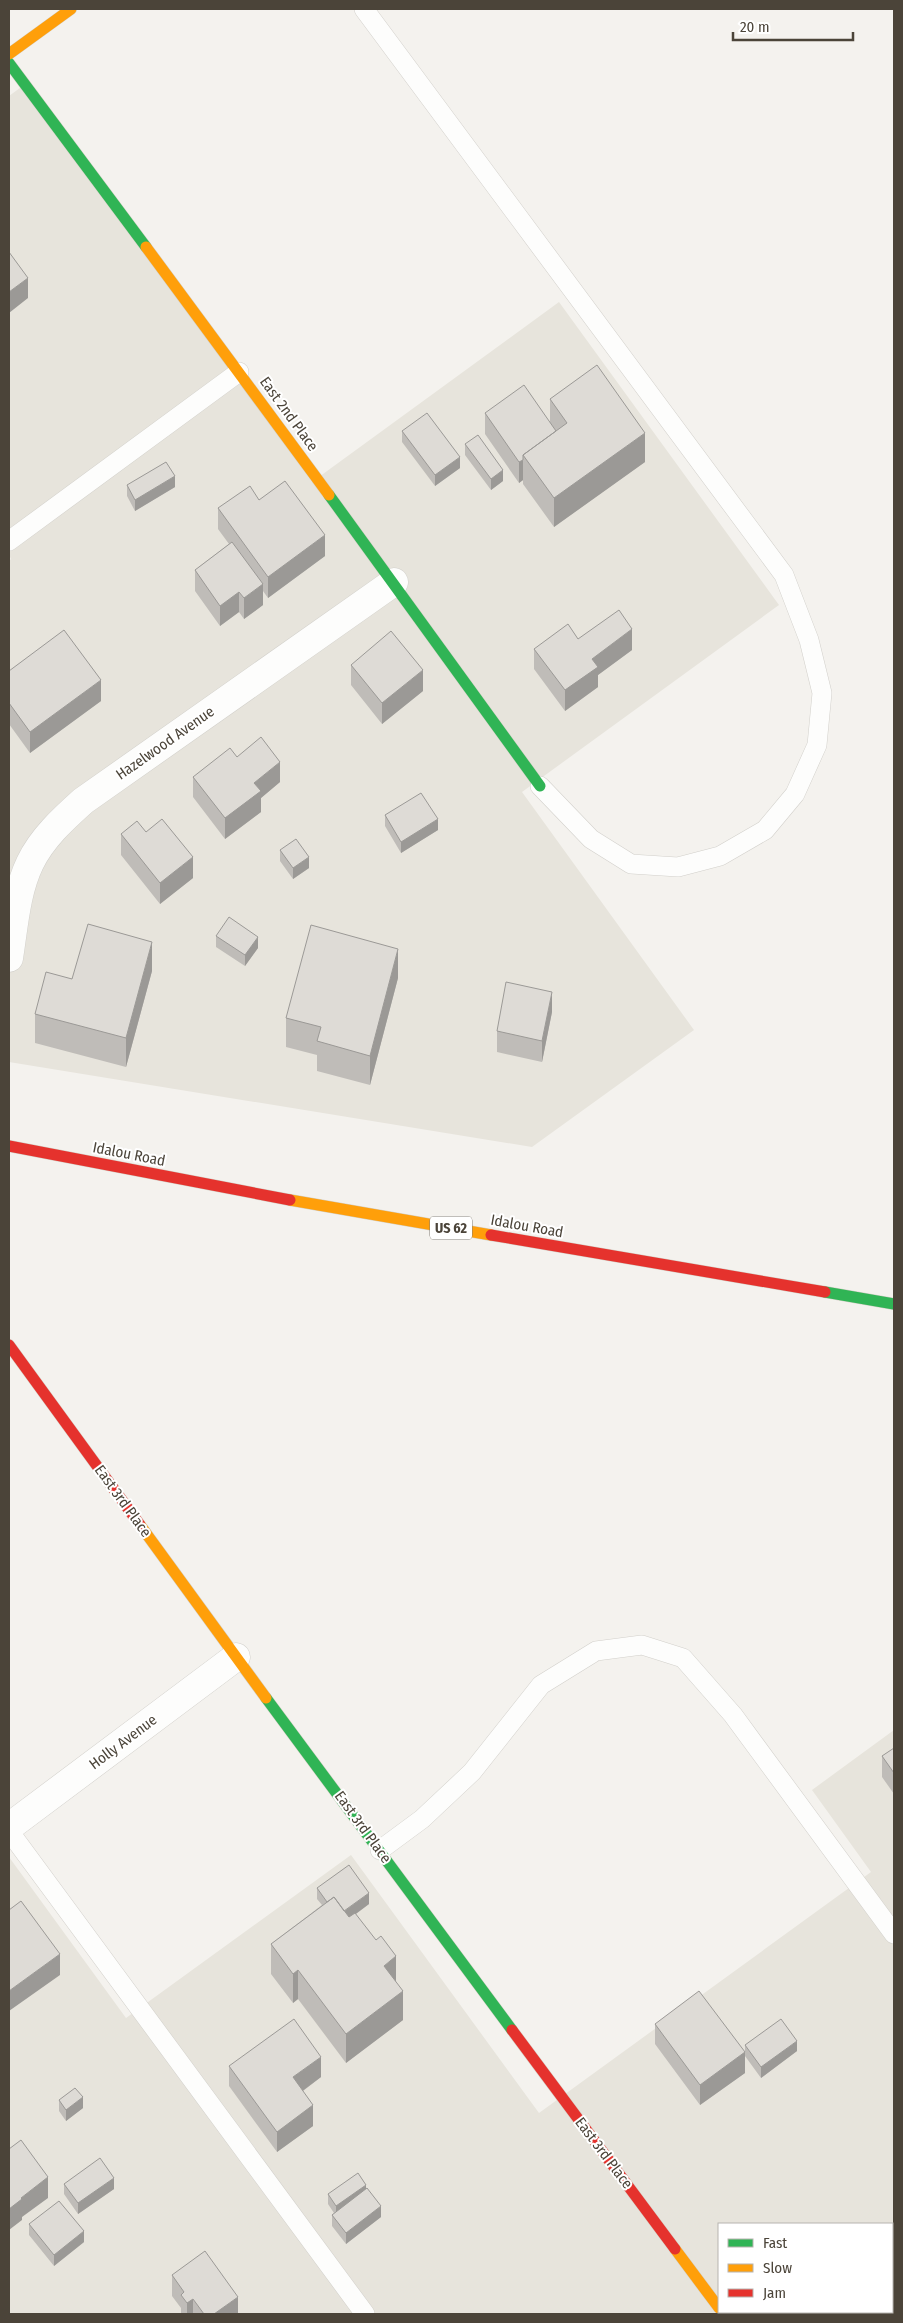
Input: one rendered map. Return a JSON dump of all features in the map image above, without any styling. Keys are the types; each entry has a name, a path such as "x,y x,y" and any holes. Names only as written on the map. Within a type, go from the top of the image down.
{"street":[{"path":"9,54 71,9"},
{"name":"East 2nd Place","path":"9,63 394,582 540,786"},
{"name":"Hazelwood Avenue","path":"9,958 15,890 48,835 83,800 394,582"},
{"name":"Idalou Road","path":"9,1146 271,1196 894,1304"},
{"name":"East 3rd Place","path":"9,1345 236,1657 718,2307"},
{"name":"Holly Avenue","path":"9,1829 236,1657"}],"lane":[{"path":"364,9 784,576 809,640 822,693 817,745 795,794 765,830 720,856 678,868 631,864 591,839 540,786"},
{"path":"9,541 239,372"},
{"path":"380,1850 422,1819 472,1772 541,1685 596,1650 642,1645 683,1658 733,1715 894,1934"},
{"path":"9,1829 365,2314"}],"shaded area":[{"path":"24,85 312,482 559,302 779,605 522,792 694,1030 532,1147 9,1062 9,561 11,559 9,555 9,96"},
{"path":"894,1730 894,2314 9,2314 9,1857 126,2018 351,1855 539,2113 871,1872 812,1790"}],"building":[{"path":"9,252 28,278 9,292"},
{"path":"597,365 645,433 554,498 523,455 567,423 550,399"},
{"path":"524,385 556,431 523,455 523,460 519,462 485,413"},
{"path":"427,413 460,457 435,475 402,431"},
{"path":"478,435 503,470 491,479 465,444"},
{"path":"166,462 175,476 135,500 127,485"},
{"path":"285,481 325,535 268,577 218,508 250,486 259,500"},
{"path":"232,542 263,584 244,598 239,592 220,606 195,570"},
{"path":"619,610 632,629 592,659 598,667 565,690 534,649 568,624 578,639"},
{"path":"64,630 101,680 30,732 9,703 9,671"},
{"path":"391,631 423,670 382,703 351,665"},
{"path":"261,737 280,762 254,783 261,791 225,818 193,777 230,748 237,757"},
{"path":"421,793 438,819 401,842 385,815"},
{"path":"162,819 193,857 160,883 121,834 137,821 146,832"},
{"path":"296,839 309,857 293,868 280,850"},
{"path":"229,917 258,937 245,955 216,936"},
{"path":"88,924 152,942 126,1038 35,1014 46,972 72,979"},
{"path":"311,925 398,949 370,1056 317,1041 321,1027 286,1018"},
{"path":"506,982 552,992 542,1041 497,1031"},
{"path":"894,1748 894,1773 882,1756"},
{"path":"349,1865 369,1893 344,1911 334,1897 327,1902 317,1888"},
{"path":"334,1897 349,1917 355,1913 376,1940 381,1936 396,1956 384,1966 403,1991 346,2034 298,1970 293,1974 271,1944"},
{"path":"21,1901 60,1954 9,1991 9,1910"},
{"path":"699,1991 745,2052 700,2085 655,2024"},
{"path":"294,2019 321,2057 293,2077 313,2105 277,2132 229,2066"},
{"path":"781,2019 797,2041 761,2067 745,2045"},
{"path":"75,2088 83,2097 66,2110 59,2100"},
{"path":"21,2140 48,2177 9,2209 9,2149"},
{"path":"100,2158 114,2178 78,2203 64,2184"},
{"path":"358,2173 366,2185 336,2206 328,2194"},
{"path":"367,2188 381,2206 346,2233 332,2215"},
{"path":"59,2201 84,2231 54,2255 29,2224"},
{"path":"894,2238 894,2305 893,2304"},
{"path":"205,2251 238,2297 214,2314 204,2314 193,2299 187,2303 181,2295 184,2292 172,2275"}],"traffic: fast":[{"path":"9,63 146,247"},
{"path":"329,495 540,786"},
{"path":"825,1292 894,1304"},
{"path":"266,1698 512,2030"}],"traffic: slow":[{"path":"9,54 71,9"},
{"path":"146,247 329,495"},
{"path":"290,1200 491,1235"},
{"path":"140,1525 266,1698"},
{"path":"675,2249 718,2307"}],"traffic: jam":[{"path":"9,1146 290,1200"},
{"path":"491,1235 825,1292"},
{"path":"9,1345 140,1525"},
{"path":"512,2030 675,2249"}]}
